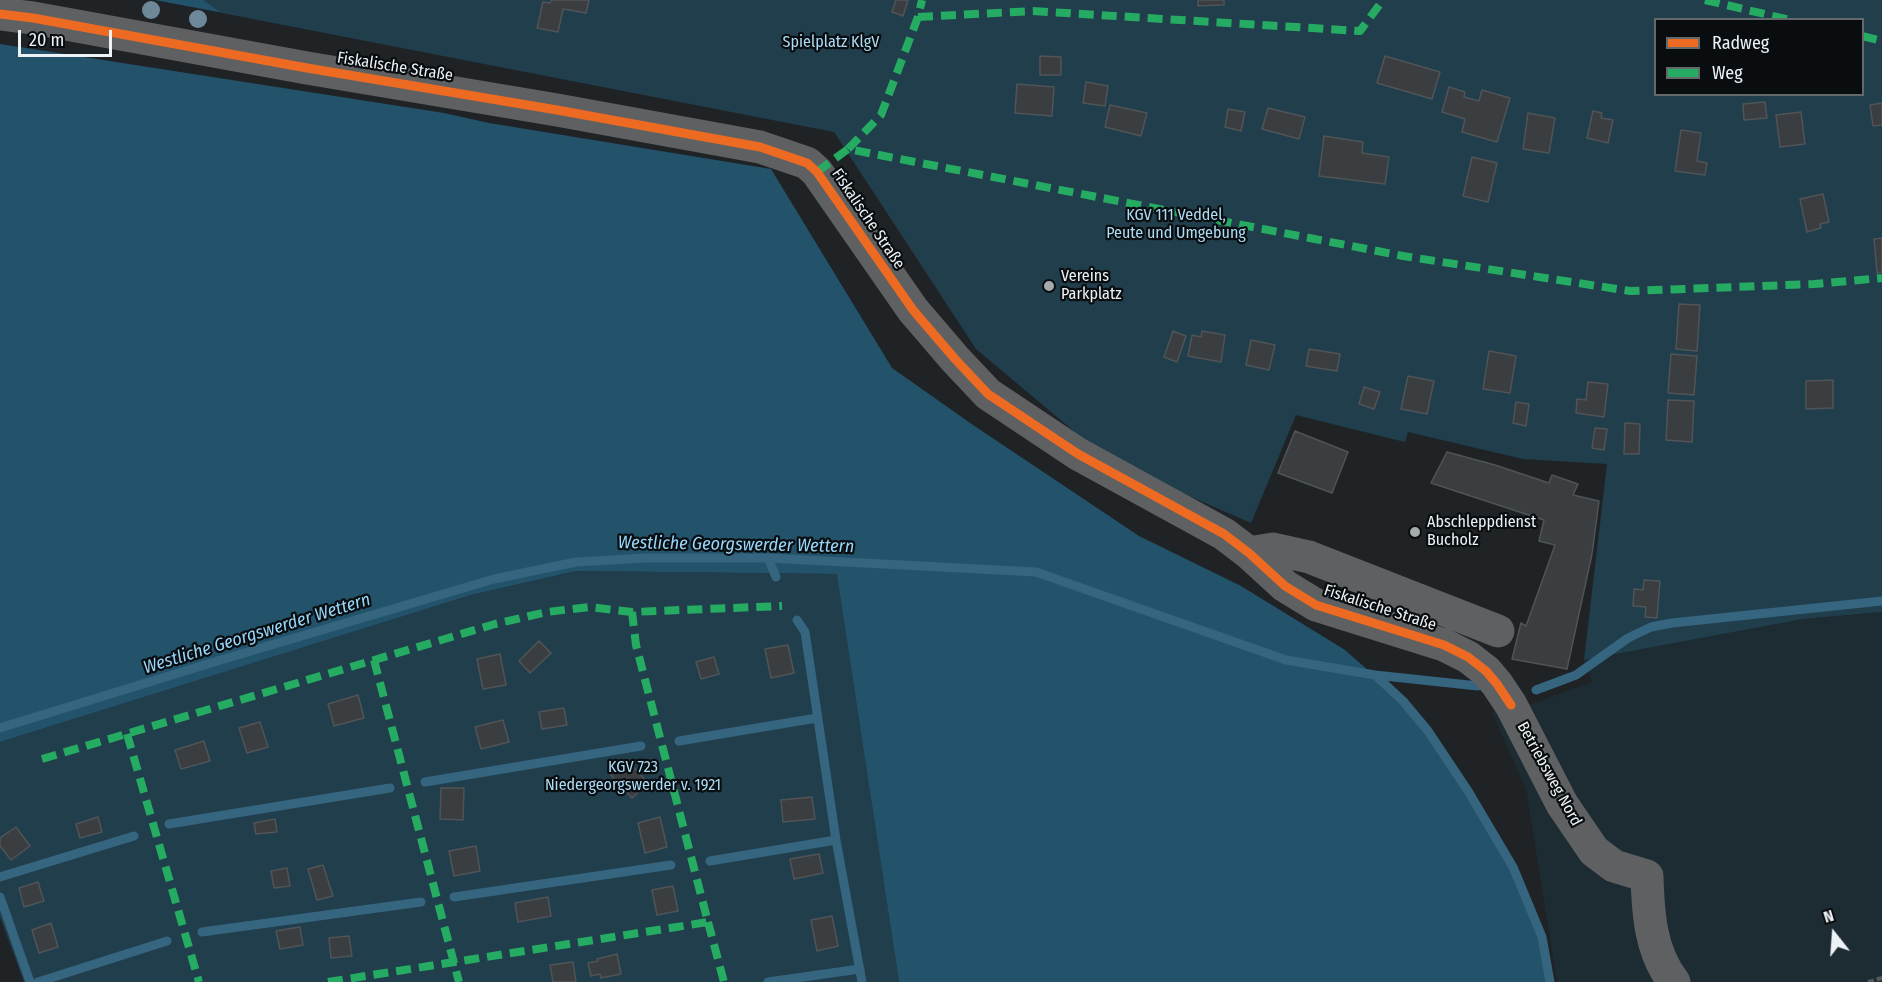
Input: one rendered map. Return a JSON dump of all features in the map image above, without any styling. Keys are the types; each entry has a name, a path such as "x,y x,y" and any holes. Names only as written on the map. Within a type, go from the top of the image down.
{"street":[{"name":"Fiskalische Straße","path":"0,14 760,147 807,163 818,172 912,310 988,394 1078,454 1224,534 1285,586 1316,605 1444,645 1468,657 1486,671 1511,705"},
{"path":"1249,553 1273,549 1309,557 1498,631"},
{"name":"Betriebsweg Nord","path":"1511,705 1562,804 1594,851 1614,866 1647,876 1648,912 1654,942 1659,958 1674,982"}],"path":[{"path":"1868,982 1882,978"}],"shaded area":[{"path":"155,0 203,0 220,12"},
{"path":"0,44 444,113 489,123 771,169 892,368 1139,536 1241,586 1345,650 1403,701 1428,731 1468,791 1513,867 1542,937 1550,982 899,982 837,574 577,571 471,595 0,742"},
{"path":"1882,612 1882,982 1557,982 1526,789 1492,712 1526,706 1592,682 1584,660 1803,619"}],"green space":[{"name":"KGV 111 Veddel, Peute und Umgebung","path":"155,0 1882,0 1882,612 1803,619 1584,660 1607,464 1523,459 1408,432 1405,442 1296,415 1251,523 1168,487 1094,448 976,349 834,132"},
{"name":"KGV 723 Niedergeorgswerder v. 1921","path":"578,571 838,574 899,982 24,982 0,917 0,742 471,595"}],"building":[{"path":"551,0 589,0 586,13 563,9 558,32 537,28 543,2 550,3"},
{"path":"896,0 908,0 903,16 892,12"},
{"path":"1198,0 1224,0 1224,5 1198,6"},
{"path":"1040,56 1061,57 1061,75 1040,75"},
{"path":"1385,56 1440,72 1432,99 1377,83"},
{"path":"1086,82 1108,86 1105,106 1083,103"},
{"path":"1017,84 1054,87 1052,116 1015,113"},
{"path":"1449,87 1465,92 1464,97 1479,101 1482,90 1510,98 1497,142 1462,132 1465,119 1442,112"},
{"path":"1765,102 1767,118 1744,120 1743,104"},
{"path":"1882,103 1882,125 1873,126 1870,105"},
{"path":"1110,105 1147,113 1141,136 1105,127"},
{"path":"1268,108 1305,117 1299,139 1262,129"},
{"path":"1228,109 1245,112 1241,131 1225,127"},
{"path":"1593,111 1602,113 1601,118 1613,120 1608,143 1587,138"},
{"path":"1801,112 1805,144 1780,147 1776,115"},
{"path":"1528,113 1555,118 1549,153 1523,149"},
{"path":"1681,130 1701,133 1697,161 1707,163 1705,175 1675,171"},
{"path":"1324,136 1363,142 1362,153 1389,157 1385,184 1319,176"},
{"path":"1472,157 1497,163 1488,202 1463,196"},
{"path":"1823,194 1829,222 1820,224 1821,228 1807,232 1800,199"},
{"path":"1882,238 1882,272 1877,273 1874,239"},
{"path":"1679,304 1700,305 1697,351 1676,349"},
{"path":"1173,331 1186,336 1177,362 1164,357"},
{"path":"1202,331 1225,335 1221,362 1188,356 1192,335 1201,337"},
{"path":"1251,340 1275,345 1269,370 1246,365"},
{"path":"1309,349 1340,354 1337,371 1306,366"},
{"path":"1489,351 1516,356 1510,393 1483,389"},
{"path":"1671,354 1697,356 1694,395 1668,393"},
{"path":"1408,376 1434,381 1427,414 1401,409"},
{"path":"1833,380 1833,408 1806,409 1806,381"},
{"path":"1588,382 1608,384 1604,417 1576,413 1577,399 1586,400"},
{"path":"1364,387 1380,392 1374,409 1359,404"},
{"path":"1668,400 1694,401 1692,442 1666,440"},
{"path":"1516,402 1529,404 1526,426 1513,423"},
{"path":"1625,423 1640,424 1639,454 1624,454"},
{"path":"1595,428 1607,429 1604,450 1592,448"},
{"path":"1295,431 1348,452 1332,493 1278,473"},
{"path":"1447,452 1549,483 1552,475 1578,484 1573,495 1599,501 1592,554 1567,669 1512,659 1521,623 1526,626 1555,545 1539,541 1544,520 1431,483"},
{"path":"1644,580 1660,581 1657,618 1645,617 1646,607 1633,606 1634,589 1643,590"},
{"path":"539,641 551,653 530,673 519,661"},
{"path":"788,645 794,673 771,678 765,649"},
{"path":"500,654 506,685 483,689 477,659"},
{"path":"714,657 719,674 701,679 696,662"},
{"path":"358,695 364,718 334,726 328,704"},
{"path":"564,708 567,725 542,729 539,712"},
{"path":"503,720 509,742 481,749 475,727"},
{"path":"260,722 268,747 247,753 239,728"},
{"path":"204,741 210,761 181,769 175,750"},
{"path":"626,759 648,783 632,798 610,774"},
{"path":"441,788 464,788 463,820 440,819"},
{"path":"812,797 815,819 783,822 781,800"},
{"path":"98,817 102,832 80,838 76,824"},
{"path":"660,817 667,847 645,853 638,823"},
{"path":"275,819 277,832 256,834 254,823"},
{"path":"16,827 30,846 11,860 0,846 0,838"},
{"path":"476,846 480,871 454,876 449,851"},
{"path":"819,854 823,873 794,879 790,859"},
{"path":"323,865 333,896 317,900 308,869"},
{"path":"287,868 290,886 274,888 271,871"},
{"path":"38,882 44,901 24,907 19,888"},
{"path":"673,886 678,911 657,915 652,890"},
{"path":"548,897 551,916 518,922 515,903"},
{"path":"832,916 838,946 817,951 811,920"},
{"path":"51,923 58,947 39,953 32,930"},
{"path":"300,927 303,945 280,949 276,931"},
{"path":"349,936 352,956 331,958 329,938"},
{"path":"617,954 621,974 601,978 600,974 591,976 588,963"},
{"path":"573,962 576,982 553,982 550,965"}],"waterway":[{"name":"Westliche Georgswerder Wettern","path":"0,728 494,579 576,562 646,558 768,558 1036,572 1286,660 1375,675 1478,686"},
{"path":"768,558 776,577"},
{"name":"Westliche Georgswerder Wettern","path":"1536,690 1576,675 1628,638 1651,627 1882,601"},
{"path":"797,620 805,632 836,840 862,982"},
{"path":"1375,675 1403,701 1428,731 1468,791 1513,867 1542,937 1550,982"},
{"path":"679,741 817,718"},
{"path":"425,782 641,746"},
{"path":"169,824 390,788"},
{"path":"0,877 134,836"},
{"path":"710,861 836,840"},
{"path":"454,897 671,865"},
{"path":"0,897 30,982"},
{"path":"202,932 421,902"},
{"path":"38,982 167,941"},
{"path":"768,982 860,969"}],"marked path":[{"path":"848,149 881,115 918,17 922,0"},
{"path":"918,17 1033,11 1360,31 1383,0"},
{"path":"1705,0 1782,18"},
{"path":"1864,36 1882,41"},
{"path":"817,172 848,149 1403,256 1630,291 1814,284 1882,278"},
{"path":"42,759 495,624 547,612 589,607 632,612 782,606"},
{"path":"328,982 708,922 636,645 632,612"},
{"path":"374,660 459,982"},
{"path":"127,734 199,982"},
{"path":"708,922 724,982"}],"cycle path":[{"path":"0,14 760,147 807,163 817,172 913,310 988,394 1078,454 1224,534 1285,586 1316,605 1444,645 1468,657 1486,671 1511,705"}],"place":[{"name":"Vereins Parkplatz","path":"1049,286"},
{"name":"Abschleppdienst Bucholz","path":"1415,532"}],"park label":[{"name":"Spielplatz KlgV","path":"831,43"}]}
